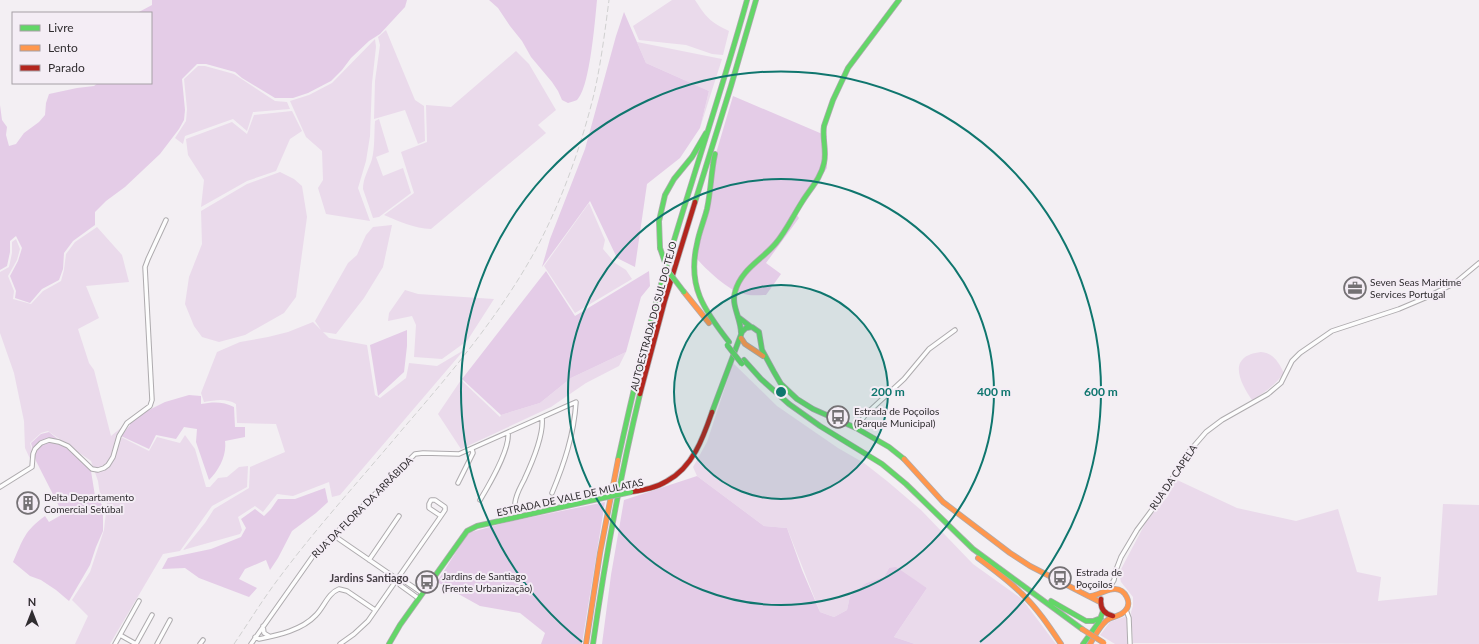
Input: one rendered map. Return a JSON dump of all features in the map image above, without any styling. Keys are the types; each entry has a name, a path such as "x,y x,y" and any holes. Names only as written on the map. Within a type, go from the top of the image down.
{"main road":[{"name":"AUTOESTRADA DO SUL DO TEJO","path":"586,644 604,528 634,391 666,269 734,50 747,0"},
{"name":"AUTOESTRADA DO SUL DO TEJO","path":"593,644 612,526 630,440 653,345 687,226 739,63 756,0"},
{"path":"770,365 761,354 743,344 741,337 741,326 736,314 733,300 736,290 744,273 775,244 823,167 825,155 823,138 825,126 844,74 899,0"},
{"path":"728,343 705,310 696,289 693,270 695,253 709,199 713,159 739,63"},
{"path":"713,119 690,160 673,181 663,200 658,224 660,248 668,271 768,391 811,425 866,458 895,479 959,542 1002,574 1105,644"},
{"path":"736,314 746,324 759,332 762,350 770,365 781,384 797,399 813,409 856,428 898,454 943,502 1010,553 1030,566 1100,602"},
{"path":"741,337 744,330 752,327"},
{"name":"ESTRADA DE VALE DE MULATAS","path":"390,644 400,625 420,596 463,534 470,528 654,488 680,472 690,460 702,439 724,377 741,337"},
{"path":"734,354 747,347 756,346 760,341"},
{"path":"1002,574 1083,620 1090,622 1101,618"},
{"path":"1002,574 1034,606 1061,644"},
{"path":"1083,644 1101,618 1103,611 1100,602 1104,594 1108,590 1119,589 1126,594 1128,598 1128,607 1123,614 1105,621 1090,644"},
{"path":"1087,596 1098,596 1104,594"},
{"path":"1103,611 1110,616 1115,616"}],"street":[{"path":"0,487 32,467 33,454 38,445 45,441 54,440 72,449 92,469 101,469 108,465 113,457 119,436 126,423 150,406 152,400 145,267 166,220"},
{"name":"RUA DA CAPELA","path":"1108,590 1114,580 1121,557 1140,526 1160,499 1189,450 1213,426 1268,394 1281,383 1292,361 1332,331 1399,309 1426,298 1455,282 1479,263"},
{"path":"856,428 866,414 904,379 929,349 955,330"},
{"name":"RUA DA FLORA DA ARRÁBIDA","path":"251,644 309,560 413,455 421,452 459,454 576,402 575,420 568,451 552,493"},
{"path":"515,503 516,497 532,460 543,423 542,418"},
{"path":"535,421 541,429"},
{"path":"480,500 495,473 508,438 508,433"},
{"path":"500,436 506,444"},
{"path":"458,484 473,454 472,449"},
{"path":"30,450 33,458"},
{"path":"465,452 470,461"},
{"path":"340,644 364,626 441,516 445,510 445,507 436,500 432,500 429,507 441,516"},
{"path":"369,560 399,516"},
{"path":"333,535 397,579 403,580 416,589 420,596"},
{"path":"397,579 400,585 413,594 420,596"},
{"path":"1114,580 1119,589"},
{"path":"255,637 259,639 270,637 298,627 310,620 319,612 332,593 339,589 347,591 375,610"},
{"path":"413,594 416,589"},
{"path":"115,644 139,601"},
{"path":"1126,610 1129,618 1130,644"},
{"path":"120,635 136,644 152,615"},
{"path":"157,644 170,620"},
{"path":"263,626 264,633 270,637"}],"shaded area":[{"path":"152,0 407,0 405,7 380,34 369,41 351,58 331,81 308,93 293,98 275,98 242,78 235,72 206,64 197,64 182,79 185,110 184,120 160,154 125,187 106,201 95,212 95,225 73,241 64,253 63,269 59,280 42,289 30,303 15,298 16,291 10,276 18,261 22,248 16,236 10,241 10,252 7,266 0,270 0,105 2,120 7,127 6,135 9,146 16,144 24,133 39,122 45,115 46,103 49,94 94,86 97,84 152,84 152,12 139,12 152,5"},
{"path":"489,0 597,0 589,68 582,93 577,100 568,103 562,100 552,82 531,57 522,41 498,8"},
{"path":"672,0 695,0 702,11 709,18 717,25 729,31 723,55 712,54 686,45 639,40 633,26"},
{"path":"624,12 646,63 709,91 700,128 680,158 647,184 635,267 617,258 590,201 542,267 550,239 585,149"},
{"path":"386,30 415,100 424,106 425,141 418,144 405,110 374,119 375,81 380,45 378,37"},
{"path":"375,39 376,47 372,83 370,136 366,161 358,188 370,221 326,214 318,188 323,180 322,151 306,137 290,101 309,95 332,83"},
{"path":"637,42 722,59 700,128 709,91 646,63"},
{"path":"516,51 529,64 556,110 538,125 546,133 431,229 413,226 384,215 414,193 401,152 427,142 426,105 451,107"},
{"path":"198,66 205,66 234,74 275,101 287,102 290,109 253,112 247,131 233,119 185,136 183,144 175,138 186,121 187,109 184,79"},
{"path":"733,96 827,136 827,168 796,214 799,218 766,263 781,274 766,295 746,295 738,292 724,284 696,258 711,199 717,150"},
{"path":"292,111 302,131 290,139 276,171 247,181 201,207 204,180 188,155 186,139 232,122 247,134 254,115"},
{"path":"379,119 389,152 376,157 383,176 403,168 411,193 379,217 373,218 363,185 373,154 375,121"},
{"path":"280,172 294,179 302,186 307,217 296,297 284,313 245,335 219,342 202,337 194,326 185,304 189,277 202,244 201,211 247,184"},
{"path":"589,203 605,240 603,249 615,263 626,270 632,279 575,313 544,266"},
{"path":"392,225 383,267 364,298 336,334 323,332 329,338 367,345 375,395 380,398 406,378 409,363 437,366 464,350 340,495 332,497 329,482 293,496 277,494 263,512 255,506 238,517 242,530 240,534 183,550 205,523 214,509 249,488 250,467 285,452 276,424 237,423 236,404 225,400 204,402 201,393 217,352 240,342 288,332 313,322 321,330 315,321 348,263 357,255 366,235 373,227"},
{"path":"97,227 122,255 129,282 86,286 99,318 78,329 89,363 94,370 111,436 122,427 118,434 121,437 149,451 157,437 180,443 185,435 195,449 206,487 210,487 218,478 227,477 239,467 248,466 247,487 212,506 180,551 163,554 110,644 75,644 88,616 72,600 90,572 104,530 107,503 100,495 98,481 91,461 48,431 41,433 30,443 35,460 32,463 25,448 24,421 14,373 0,333 0,272 9,267 12,253 12,242 16,239 20,249 17,260 8,276 14,291 13,299 31,304 43,291 61,281 66,254 75,242"},
{"path":"546,271 575,316 649,271 650,286 641,297 626,352 571,378 540,403 501,415 462,379"},
{"path":"405,290 418,294 494,299 467,341 442,359 414,357 416,325 412,316 388,321 389,313"},
{"path":"407,330 404,372 378,396 370,345"},
{"path":"626,352 619,366 586,383 551,407 461,449 438,414 461,380 500,417 501,415 540,403 571,378"},
{"path":"1261,352 1273,356 1284,373 1261,395 1252,400 1240,378 1240,364 1243,359 1250,354"},
{"path":"733,363 777,406 838,448 864,463 921,510 973,564 1022,599 1056,644 915,644 894,637 927,588 911,578 889,568 884,577 866,583 850,596 847,610 834,617 820,612 787,528 764,526 697,476 693,467 707,442"},
{"path":"189,395 201,396 201,404 218,402 234,407 235,427 245,427 245,437 225,441 225,452 222,462 209,480 196,442 197,429 184,427 176,439 156,435 149,449 121,436 130,425 129,420 165,402"},
{"path":"49,432 74,452 91,471 95,496 103,506 103,531 90,565 69,601 41,580 30,576 13,562 28,531 38,521 45,516 49,522 63,514 36,461 31,443 41,434"},
{"path":"697,476 764,526 787,528 802,570 820,612 834,617 847,610 850,596 866,583 884,577 889,568 896,567 927,588 894,637 915,644 602,644 611,575 624,500"},
{"path":"1175,479 1237,508 1296,521 1338,509 1357,572 1381,577 1378,601 1437,595 1443,504 1479,505 1479,644 1133,643 1131,612 1133,597 1121,582 1119,573 1147,520 1168,496"},
{"path":"325,488 328,502 292,531 270,570 266,560 245,569 239,579 257,588 249,597 199,578 185,568 162,569 168,558 211,549 241,537 246,528 241,519 255,509 264,516 278,499 295,499"},
{"path":"605,502 582,644 541,644 545,633 520,613 480,606 437,582 468,533 508,522"},
{"path":"1127,616 1128,644 1115,644 1100,635 1110,622"}],"railway":[{"path":"234,644 293,559 472,345 521,276 535,251 562,194 583,134 594,94 603,47 609,0"}],"traffic: fast":[{"path":"618,460 638,370 656,303 747,0"},
{"path":"695,202 756,0"},
{"path":"741,333 740,322 734,302 738,284 752,265 780,238 818,179 823,168 825,158 824,126 833,100 848,68 899,0"},
{"path":"660,248 659,221 665,195 674,179 692,157 706,133"},
{"path":"715,154 707,209 699,235 694,259 694,273 696,285 705,308 729,342"},
{"path":"660,248 668,271 684,292"},
{"path":"738,317 751,327"},
{"path":"712,412 742,332 746,328 752,327 759,332 762,350 781,384 797,399 813,409 856,428 889,447 904,459"},
{"path":"727,345 742,364"},
{"path":"744,360 761,379 789,404 820,426 882,464 906,484 973,549 1082,629"},
{"path":"593,644 614,519 640,394"},
{"path":"598,499 631,492"},
{"path":"389,644 400,625 467,531 477,526 598,499"},
{"path":"1051,601 1086,621 1093,621 1101,618"},
{"path":"1083,644 1099,622 1103,611"}],"traffic: slow":[{"path":"684,292 709,323"},
{"path":"741,338 745,344 763,356"},
{"path":"904,459 943,502 1010,553 1030,566 1100,602"},
{"path":"586,644 600,553 618,460"},
{"path":"978,558 1006,579 1027,599 1061,644"},
{"path":"1090,644 1104,623 1108,619 1123,613 1128,604 1125,594 1122,591 1115,589 1091,596"},
{"path":"1082,629 1104,643"}],"traffic: jam":[{"path":"640,394 665,300 695,202"},
{"path":"631,492 649,488 667,481 684,468 701,442 712,412"},
{"path":"1101,599 1103,610 1107,614 1113,616"}],"place":[{"name":"Seven Seas Maritime Services Portugal","path":"1355,288"},
{"name":"Estrada de Poçoilos (Parque Municipal)","path":"838,417"},
{"name":"Delta Departamento Comercial Setúbal","path":"28,503"},
{"name":"Estrada de Poçoilos","path":"1060,578"},
{"name":"Jardins de Santiago (Frente Urbanização)","path":"427,582"}],"district":[{"name":"Jardins Santiago","path":"369,578"}]}
